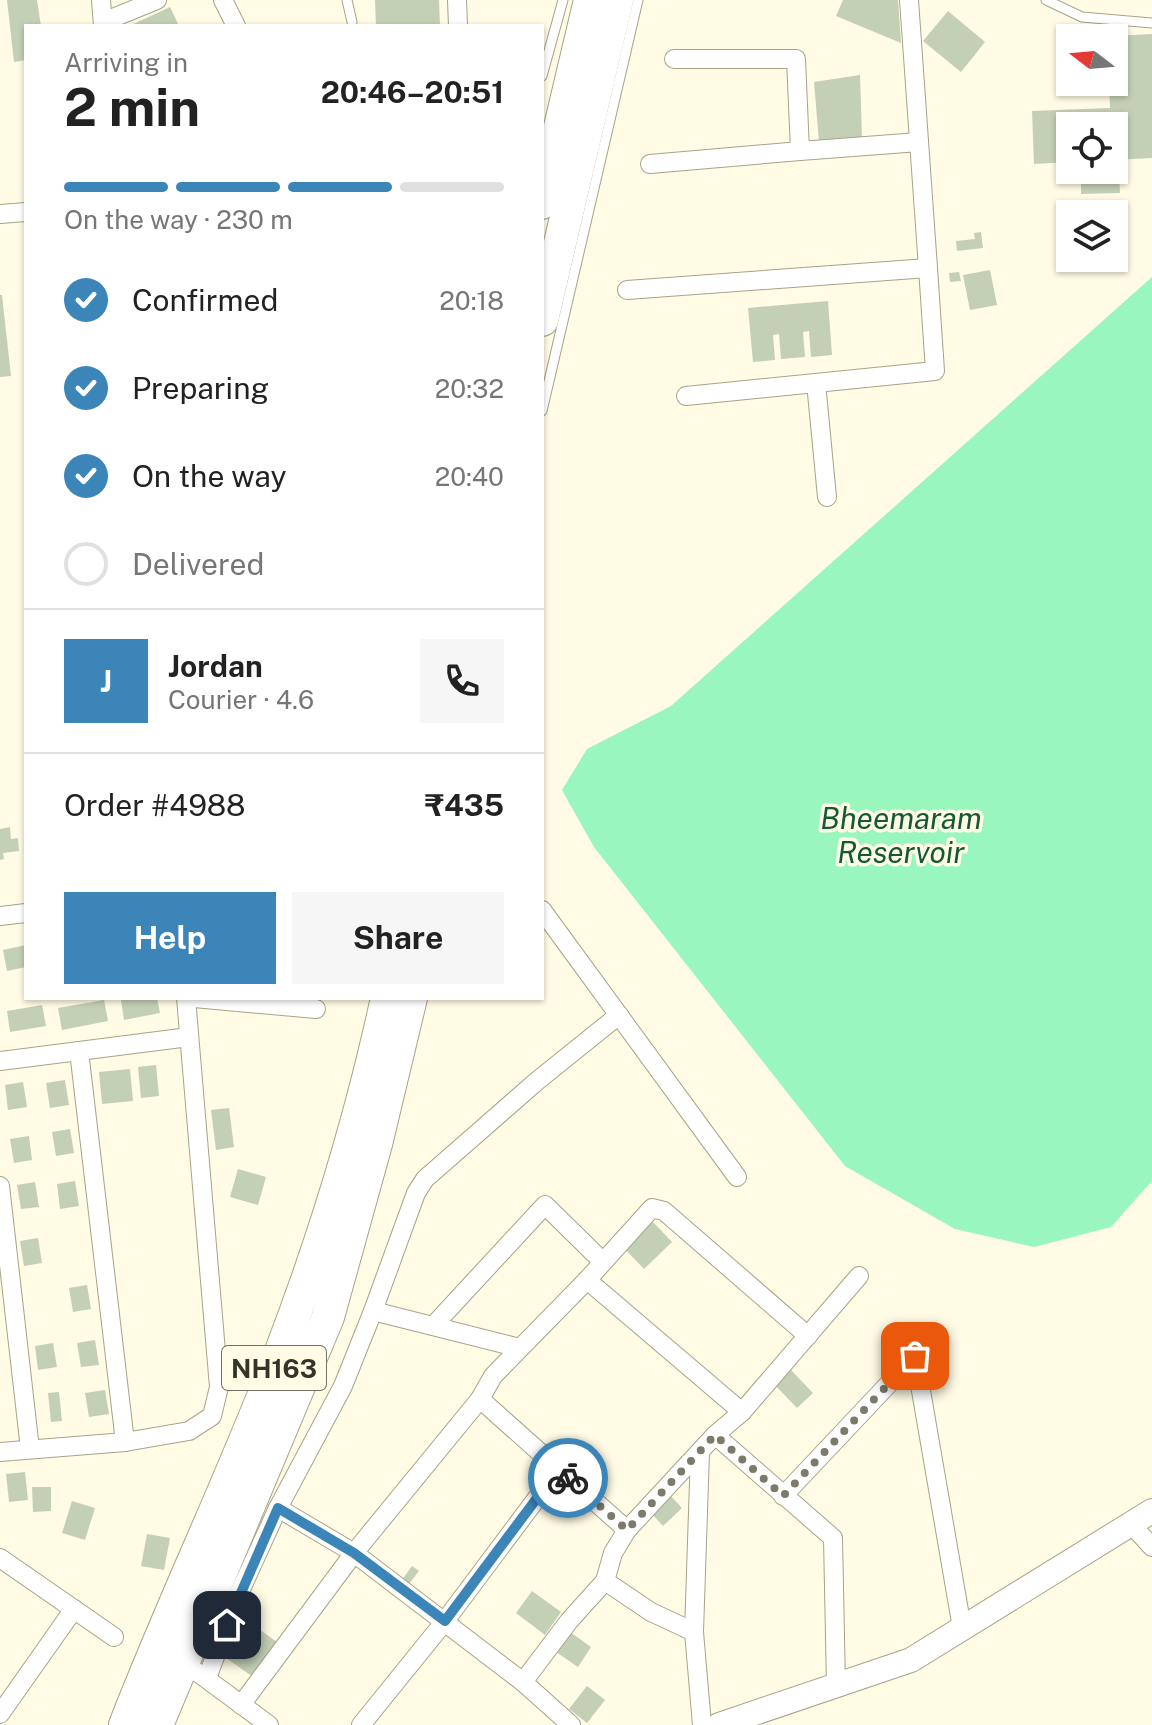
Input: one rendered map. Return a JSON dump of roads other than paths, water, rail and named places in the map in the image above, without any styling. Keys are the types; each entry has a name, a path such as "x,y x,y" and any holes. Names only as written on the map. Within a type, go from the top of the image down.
{"highway":[{"path":"544,195 590,0"},
{"path":"544,311 617,0"},
{"name":"NH163","path":"125,1725 285,1339 330,1215 372,1065 387,1000"},
{"name":"NH163","path":"157,1725 195,1671 328,1317 376,1144 411,1000"}],"street":[{"path":"101,0 103,24 157,0"},
{"path":"223,0 235,24"},
{"path":"457,0 458,24"},
{"path":"686,396 935,371 909,0"},
{"path":"674,59 796,59 800,151"},
{"path":"650,164 919,142"},
{"path":"0,214 24,212"},
{"path":"627,290 928,268"},
{"path":"816,383 827,497"},
{"path":"0,916 24,913"},
{"path":"544,913 737,1177"},
{"path":"0,1452 125,1442 189,1431 212,1416 219,1387 186,1000"},
{"path":"216,1000 316,1009"},
{"path":"269,1725 195,1671 237,1598 278,1508 343,1386 407,1213 425,1179 537,1081 619,1015"},
{"path":"0,1061 189,1037"},
{"path":"79,1051 125,1442"},
{"path":"0,1186 30,1449"},
{"path":"433,1326 545,1205 603,1262"},
{"path":"241,1705 354,1553 480,1399 493,1376 587,1280 647,1211 658,1208 808,1336"},
{"path":"523,1682 569,1621 605,1581 613,1553 627,1530 715,1435 742,1412 859,1276"},
{"path":"587,1280 742,1412"},
{"path":"373,1311 520,1348"},
{"path":"783,1496 915,1356 962,1628"},
{"path":"480,1399 627,1530"},
{"path":"715,1435 833,1538 836,1686"},
{"path":"700,1452 694,1632 702,1725"},
{"path":"361,1725 445,1621 558,1470"},
{"path":"278,1508 354,1553 523,1682 571,1725"},
{"path":"719,1725 911,1660 1152,1511"},
{"path":"1131,1524 1152,1547"},
{"path":"0,1558 114,1637"},
{"path":"605,1581 651,1612 694,1632"},
{"path":"3,1702 74,1609"}],"lane":[{"path":"347,0 352,22"},
{"path":"544,69 563,0"},
{"path":"544,402 638,0"},
{"path":"1046,0 1082,17 1152,23"}],"water":[{"name":"Bheemaram Reservoir","path":"1152,277 1152,1181 1111,1227 1034,1247 955,1229 845,1166 594,847 562,790 587,749 671,706"}]}
